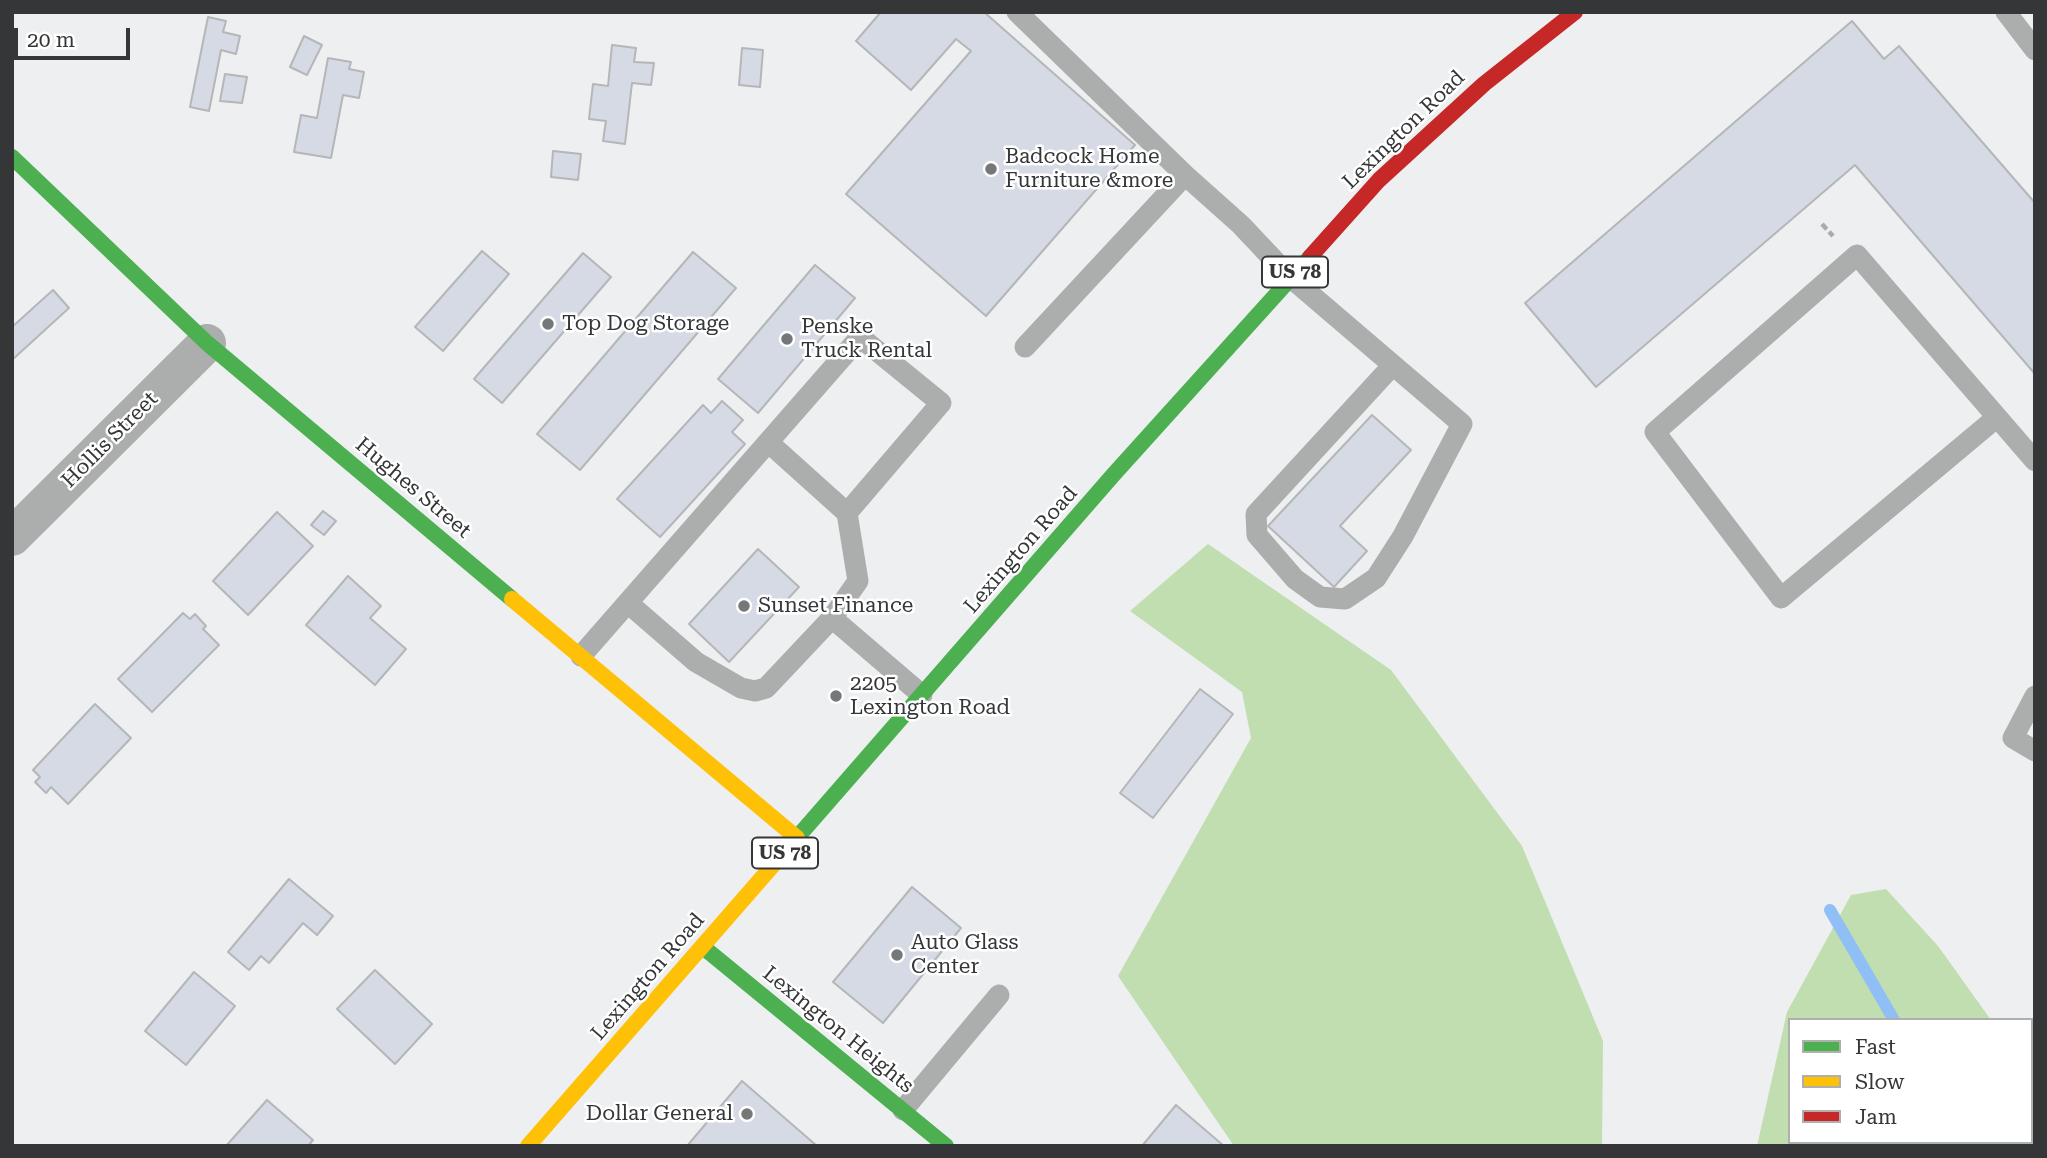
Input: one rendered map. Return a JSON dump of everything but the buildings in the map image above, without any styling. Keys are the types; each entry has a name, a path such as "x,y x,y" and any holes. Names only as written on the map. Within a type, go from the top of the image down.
{"main road":[{"name":"Lexington Road","path":"528,1146 1290,277 1379,180 1484,84 1576,12"},
{"name":"Hughes Street","path":"12,157 207,343 797,838"},
{"name":"Lexington Heights","path":"703,947 946,1146"}],"street":[{"name":"Hollis Street","path":"12,537 207,343"}],"lane":[{"path":"1017,12 1185,175 1241,225 1290,277 1393,365 1462,424 1403,536 1376,578 1346,599 1320,597 1296,579 1258,535 1256,514 1393,365"},
{"path":"2006,12 2035,50"},
{"path":"1025,347 1185,175"},
{"path":"1996,418 1781,598 1655,432 1857,255 2035,461"},
{"path":"582,656 860,337 941,403 847,513"},
{"path":"628,603 696,662 741,688 755,691 766,688 832,618 858,581 847,513 768,442"},
{"path":"832,618 922,695"},
{"path":"2035,696 2013,738 2035,751"},
{"path":"903,1110 999,995"}],"green space":[{"path":"1208,544 1391,670 1522,846 1603,1041 1602,1146 1234,1146 1118,976 1251,738 1242,692 1130,611"},
{"path":"1886,889 1938,946 1990,1018 1788,1018 1788,1144 2033,1144 2033,1050 2035,1146 1757,1146 1787,1012 1851,895"}],"waterway":[{"path":"1830,910 1893,1018"}],"traffic: fast":[{"path":"12,157 207,343 512,599"},
{"path":"781,856 1114,474 1310,257"},
{"path":"703,947 946,1146"}],"traffic: slow":[{"path":"512,599 797,838"},
{"path":"528,1146 781,856"}],"traffic: jam":[{"path":"1310,257 1379,180 1484,84 1575,12"}],"place":[{"name":"Badcock Home Furniture &more","path":"991,169"},
{"name":"Top Dog Storage","path":"548,324"},
{"name":"Penske Truck Rental","path":"787,339"},
{"name":"Sunset Finance","path":"744,606"},
{"name":"2205 Lexington Road","path":"836,696"},
{"name":"Auto Glass Center","path":"897,955"},
{"name":"Dollar General","path":"747,1114"}]}
